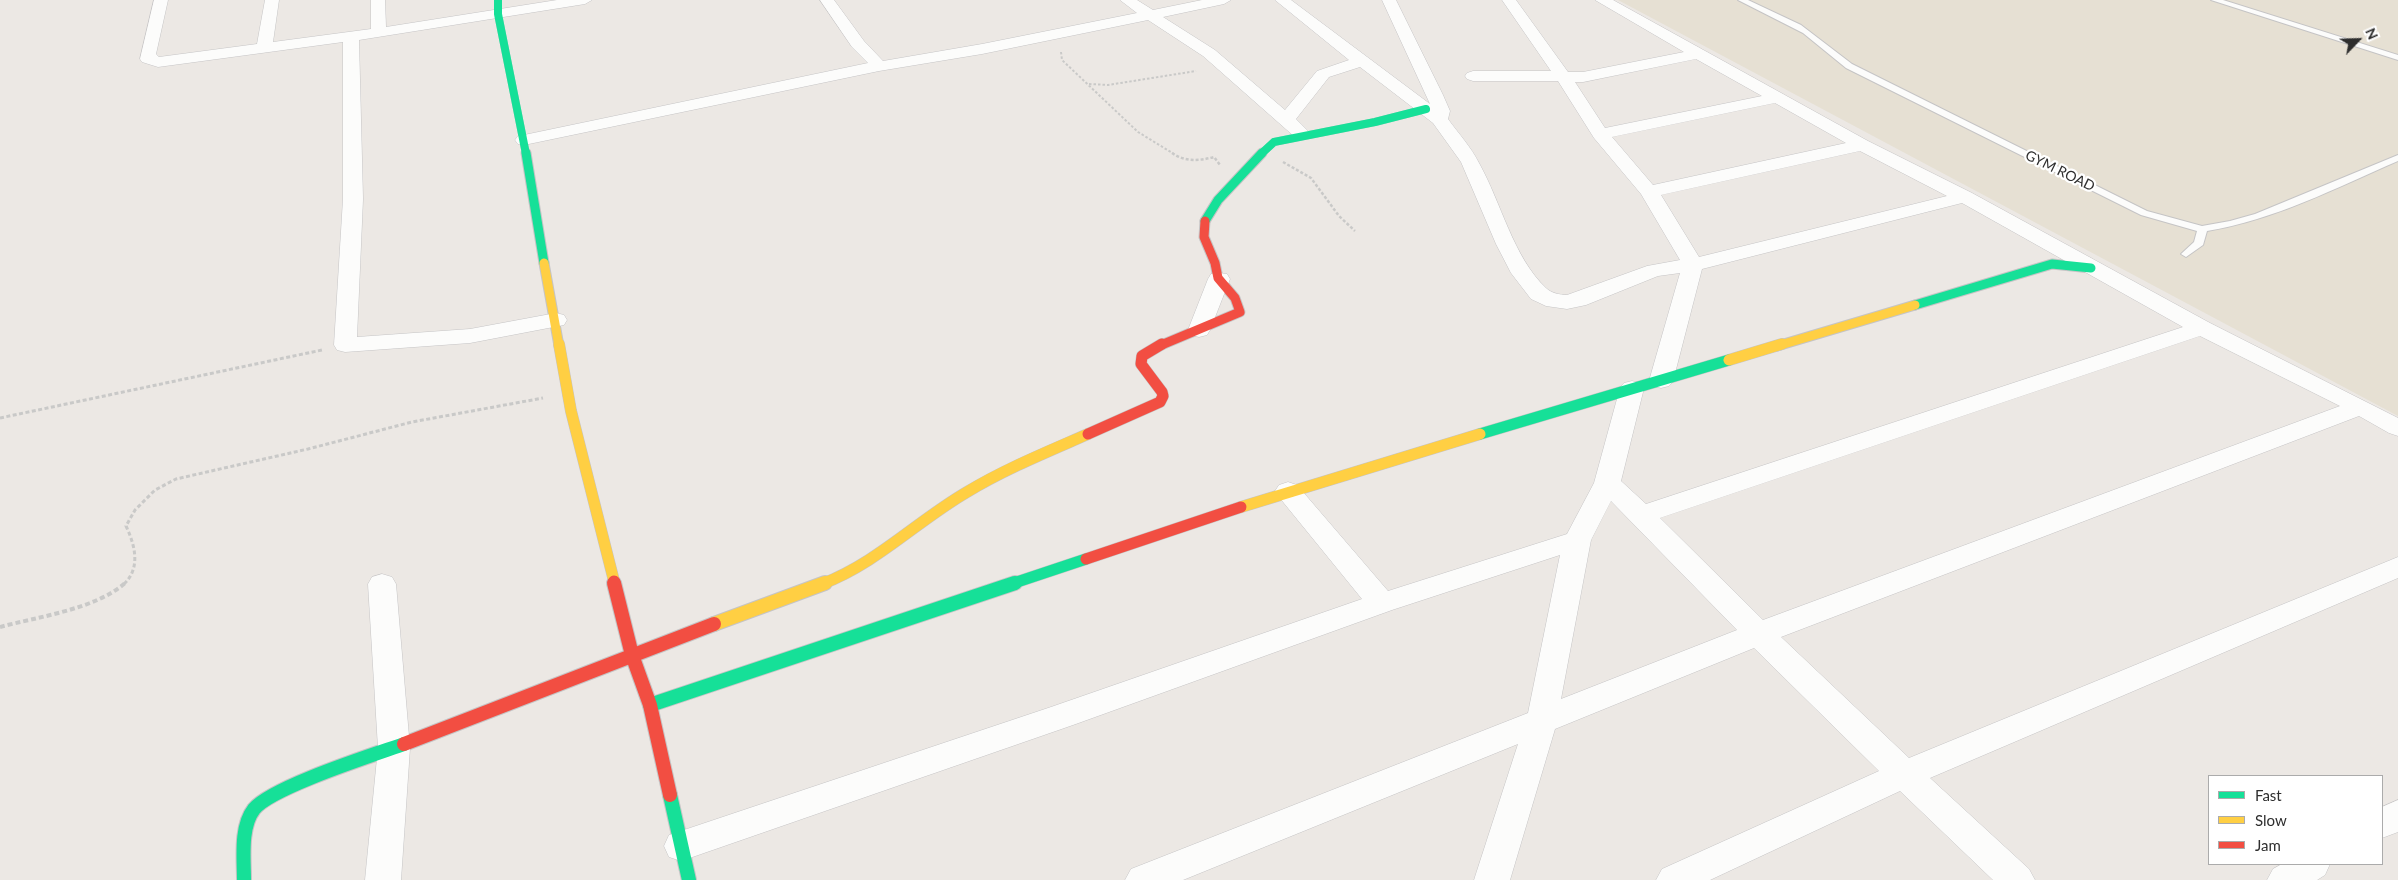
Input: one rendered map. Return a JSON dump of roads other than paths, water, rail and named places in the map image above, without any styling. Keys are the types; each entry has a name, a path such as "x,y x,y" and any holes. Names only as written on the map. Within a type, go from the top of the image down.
{"street":[{"path":"161,0 148,54 148,59 152,61 174,61 264,47 379,33 498,7 585,0"},
{"path":"264,47 272,0"},
{"path":"378,0 379,33"},
{"path":"827,0 858,44 879,66"},
{"path":"1127,0 1209,52 1302,134"},
{"path":"524,140 879,66 1037,38 1224,0"},
{"path":"1282,0 1433,114 1470,162 1522,273 1534,290 1545,298 1560,302 1578,300 1654,270 1693,265 1965,197"},
{"path":"1264,148 1302,134 1433,114 1441,110 1389,0"},
{"path":"1509,0 1564,78 1600,134 1650,192 1693,265 1661,381"},
{"path":"1602,0 1777,98 1965,197 2054,256 2091,268 2202,328 2361,407 2398,428"},
{"path":"498,7 524,140 534,208 556,320 568,394 632,655 650,705 689,880"},
{"path":"351,37 353,199 345,345 470,336 556,320"},
{"path":"244,880 249,820 255,808 262,801 281,791 632,655 838,578 870,561 966,492 1014,467 1160,402 1163,396 1162,392 1141,364 1142,356 1154,347 1226,320 1240,312 1241,308 1219,279 1214,261 1207,250 1202,236 1205,220 1221,196 1250,168 1279,130 1283,116 1323,74 1358,62 1351,52"},
{"path":"1473,76 1505,74 1564,78 1597,76 1698,54"},
{"path":"1600,134 1777,98"},
{"path":"1650,192 1862,144"},
{"path":"650,705 1288,491 1661,381 2054,256"},
{"path":"1199,330 1219,279"},
{"path":"1642,515 2202,328"},
{"path":"1492,880 1542,719 1577,540 1607,483 1632,388"},
{"path":"1144,880 1758,634 2361,407"},
{"path":"1607,483 1642,515 1758,634 1902,775 2017,880"},
{"path":"1288,491 1382,603"},
{"path":"681,846 1062,716 1382,603 1577,540"},
{"path":"1674,880 1902,775 2398,568"},
{"path":"382,584 394,748 383,880"},
{"path":"2383,823 2398,814"},
{"path":"2285,880 2311,865"}],"lane":[{"name":"GYM ROAD","path":"1742,0 1776,14 1807,32 1835,58 1936,111 2144,213 2202,229 2258,216 2398,158"},
{"path":"2215,0 2398,58"},
{"path":"2186,254 2199,243 2202,229"}]}
